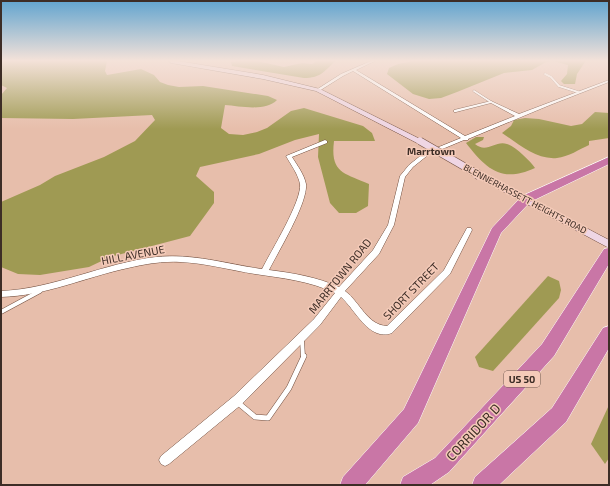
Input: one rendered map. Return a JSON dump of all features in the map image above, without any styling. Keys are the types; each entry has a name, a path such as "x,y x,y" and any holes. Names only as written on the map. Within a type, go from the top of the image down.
{"highway":[{"path":"351,485 411,416 496,231 526,199 609,160"},
{"name":"CORRIDOR D","path":"411,485 442,465 548,350 609,253"},
{"path":"483,485 559,415 609,333"}],"street":[{"name":"BLENNERHASSETT HEIGHTS ROAD","path":"291,84 318,90 420,141 479,175 609,244"},
{"path":"318,90 328,84"},
{"path":"377,84 466,138"},
{"name":"MARRTOWN ROAD","path":"165,460 236,401 301,338 317,322 340,292 376,252 392,225 402,177 410,166 426,154 601,84"},
{"path":"456,111 491,102 519,116"},
{"path":"264,272 300,201 303,186 299,173 289,156 325,142"},
{"name":"SHORT STREET","path":"340,292 356,307 372,328 389,330 447,272 469,230"},
{"name":"HILL AVENUE","path":"1,294 47,286 135,264 171,259 264,272 318,282 340,292"}],"lane":[{"path":"557,84 559,86 578,92"},
{"path":"474,91 491,102"},
{"path":"1,312 47,286"},
{"path":"236,401 255,417 268,418 284,397 300,364 304,354 301,338"}],"shaded area":[{"path":"1,84 164,84 179,87 203,86 268,96 277,100 272,104 259,107 225,105 221,128 229,134 243,135 257,132 267,128 291,111 304,108 363,126 372,133 375,141 334,141 333,152 334,160 341,170 352,177 369,184 368,206 356,213 339,213 330,203 318,157 319,134 295,140 259,154 200,167 196,176 214,192 214,203 190,236 110,257 89,267 40,275 18,274 1,267 1,202 40,185 55,176 104,157 135,141 155,120 152,115 73,119 1,118 1,95 7,88"},
{"path":"400,84 478,84 441,98 429,99 413,94"},
{"path":"595,112 609,113 609,138 589,141 589,145 570,155 557,158 549,158 535,154 502,133 511,126 514,120 525,118 539,119 571,126 582,124"},
{"path":"476,137 484,137 483,140 475,144 479,147 483,148 503,143 511,146 522,154 535,168 513,174 504,174 488,167 466,143"},
{"path":"548,276 559,281 561,290 559,298 493,371 479,367 475,357"},
{"path":"609,405 609,458 605,464 591,444"}],"district":[{"name":"Marrtown","path":"431,151"}]}
